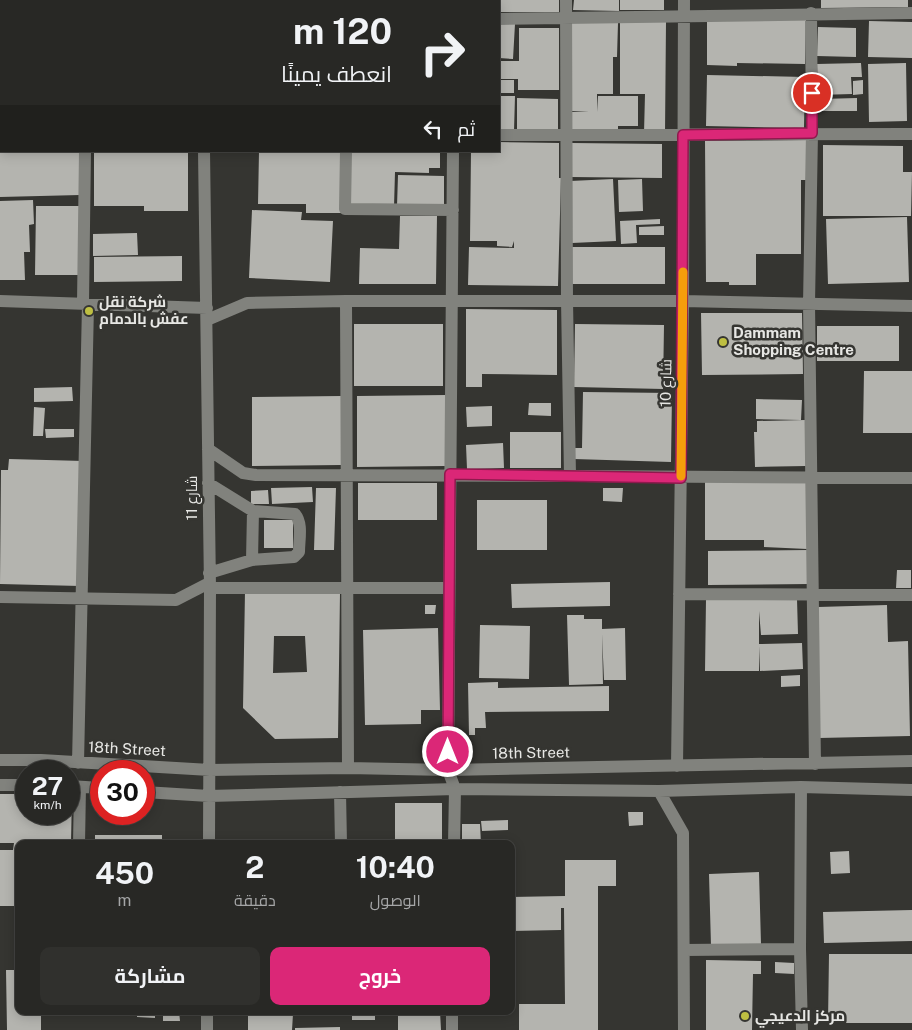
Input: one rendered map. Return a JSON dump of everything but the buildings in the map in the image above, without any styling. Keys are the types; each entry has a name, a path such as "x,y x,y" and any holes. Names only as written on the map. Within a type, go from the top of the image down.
{"street":[{"path":"566,0 566,300 570,476"},
{"name":"شارع 10","path":"677,766 683,301 684,0"},
{"path":"811,13 812,133 809,304 815,764"},
{"path":"500,19 566,20 684,15 912,13"},
{"path":"500,135 912,134"},
{"path":"78,760 86,304 85,152"},
{"name":"شارع 11","path":"204,152 209,581 209,840"},
{"path":"346,152 345,209 453,210"},
{"path":"454,152 448,588 448,770 454,789 454,840"},
{"path":"0,301 86,304 207,314 247,303 346,301 683,301 912,306"},
{"path":"346,301 348,768"},
{"path":"208,449 243,473 256,476 450,474 681,478 912,478"},
{"path":"0,597 176,600 252,560 294,557 299,552 300,520 295,514 253,511 208,483"},
{"path":"252,560 253,511"},
{"path":"209,581 348,589 448,588"},
{"path":"680,594 912,595"},
{"name":"18th Street","path":"0,760 15,760"},
{"name":"18th Street","path":"80,762 210,770 348,768 448,770 912,761"},
{"path":"0,785 15,785"},
{"path":"155,793 209,796 454,789 659,791 801,787 912,790"},
{"path":"801,787 800,949 802,1030"},
{"path":"659,791 683,832 684,1030"},
{"path":"340,792 341,840"},
{"path":"77,825 79,840"},
{"path":"684,950 800,949"},
{"path":"207,1030 208,1015"},
{"path":"452,1015 452,1030"}],"slow traffic":[{"path":"681,476 683,272"}],"place":[{"name":"شركة نقل عفش بالدمام","path":"89,311"},
{"name":"Dammam Shopping Centre","path":"723,342"},
{"name":"مركز الدعيجي","path":"745,1016"}],"route":[{"path":"448,752 450,474 681,478 683,135 812,133 812,93"}]}
